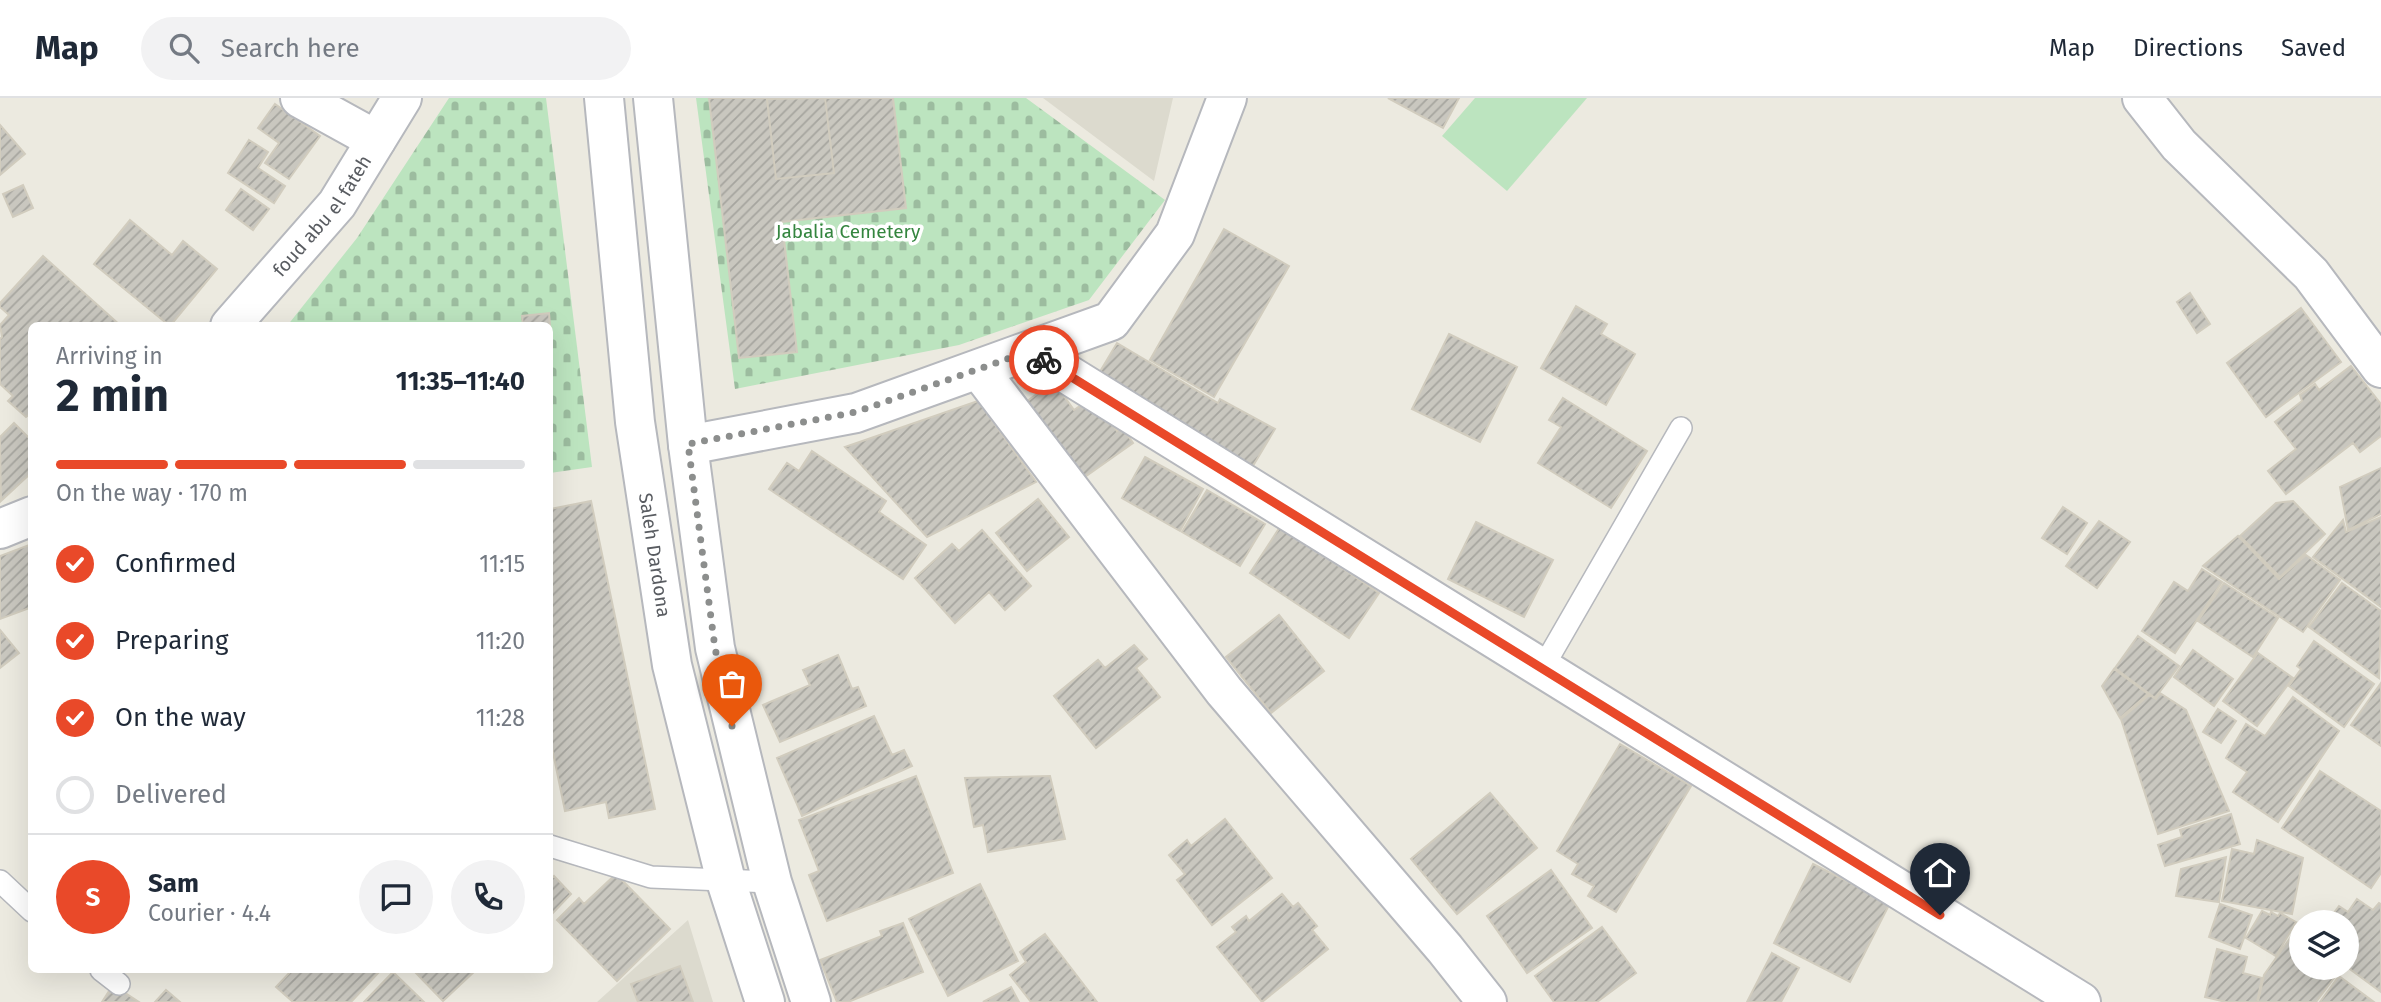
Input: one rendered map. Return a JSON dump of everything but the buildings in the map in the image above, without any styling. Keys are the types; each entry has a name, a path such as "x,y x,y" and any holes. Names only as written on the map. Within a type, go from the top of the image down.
{"street":[{"path":"300,98 376,140"},
{"name":"foud abu el fateh","path":"234,322 337,204 402,98"},
{"name":"Saleh Dardona","path":"604,98 635,422 672,665 726,881 765,1002"},
{"path":"653,98 688,444 715,648 772,883 811,1002"},
{"path":"688,444 856,412 1111,321 1175,234 1227,98"},
{"path":"2142,98 2179,145 2311,274 2381,368"},
{"path":"1030,351 2081,1002"},
{"path":"979,370 1224,691 1445,949 1487,1002"}],"lane":[{"path":"1542,668 1681,428"},
{"path":"553,847 651,877 772,883"},
{"path":"0,881 28,907"},
{"path":"105,973 119,984"}],"shaded area":[{"path":"1043,98 1173,98 1154,181"},
{"path":"688,920 713,1002 597,1002"}],"green space":[{"path":"449,98 546,98 592,467 553,473 553,322 290,322 357,238"},
{"name":"Jabalia Cemetery","path":"696,98 1026,98 1165,200 1089,300 959,345 735,389"},
{"path":"1475,98 1587,98 1507,191 1442,136"}],"way so far":[{"path":"732,726 715,648 688,444 856,412 1030,351 1044,360"}],"route":[{"path":"1044,360 1940,915"}]}
